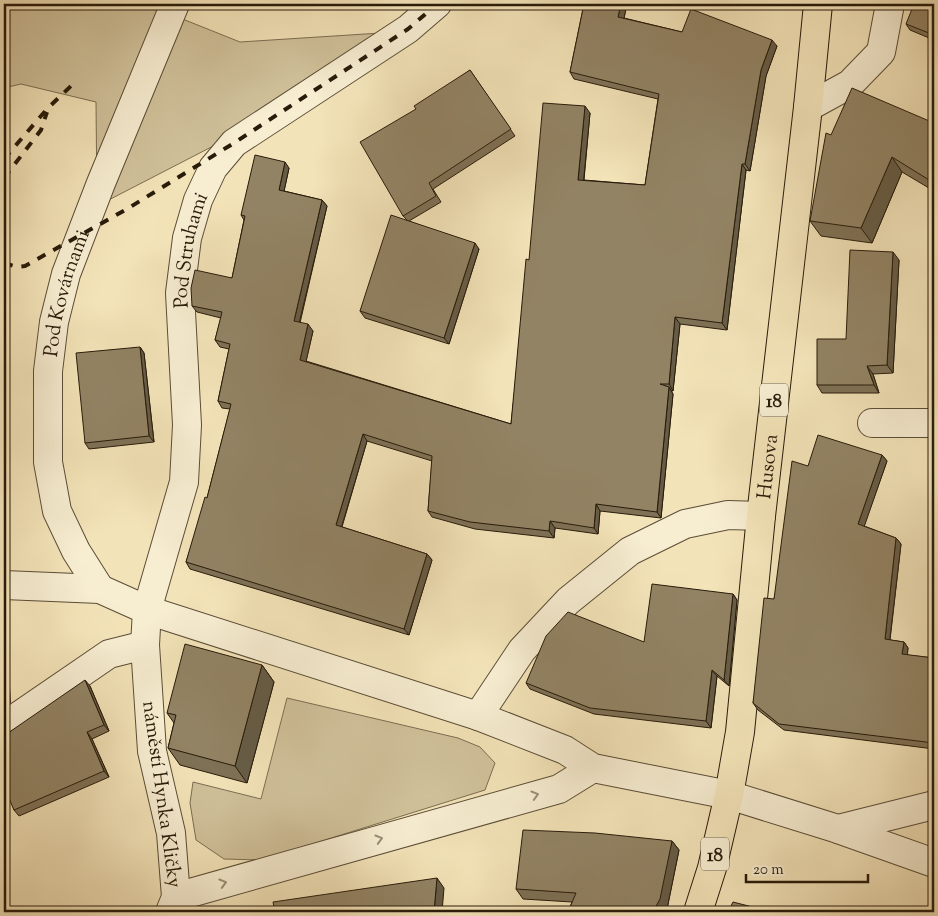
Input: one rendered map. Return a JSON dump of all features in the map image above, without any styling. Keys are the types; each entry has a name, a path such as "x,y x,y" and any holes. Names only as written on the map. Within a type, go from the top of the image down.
{"main road":[{"name":"Husova","path":"729,796 740,732 761,516 818,4"},
{"name":"18","path":"698,912 712,868 729,796"}],"street":[{"name":"Pod Kovárnami","path":"100,589 76,551 57,511 48,462 49,361 54,322 66,274 174,4"},
{"name":"Pod Struhami","path":"148,610 184,482 187,425 180,293 187,238 198,200 214,168 234,143 408,29 437,4"},
{"path":"808,107 850,84 881,52 890,4"},
{"path":"872,423 934,423"},
{"path":"478,716 522,650 568,601 630,551 685,524 728,516 761,516"},
{"path":"4,585 100,589 148,610 478,716 565,750 593,768 729,796 838,829 934,863"},
{"name":"náměstí Hynka Kličky","path":"148,610 145,645 152,751 171,834 173,904 559,789 593,768"},
{"path":"4,726 109,654 145,645"},
{"path":"838,829 934,805"}],"shaded area":[{"path":"4,4 145,4 240,42 381,33 223,141 97,206 96,102 21,84 4,88"},
{"path":"287,698 458,738 480,747 495,763 485,790 261,860 224,859 196,840 190,803 193,782 261,799"}],"building":[{"path":"584,4 621,4 618,17 682,32 691,9 772,40 761,70 745,164 742,164 722,323 675,317 669,384 660,384 669,387 657,512 596,504 594,528 550,521 549,531 470,522 428,511 432,456 363,434 336,525 427,554 404,629 186,562 205,497 207,498 231,404 218,401 230,344 215,340 222,312 192,306 191,288 195,270 232,278 245,216 241,215 255,155 285,162 279,190 322,200 294,321 308,324 300,360 511,424 526,259 529,260 543,103 585,106 578,180 645,185 659,94 570,72"},
{"path":"914,4 934,4 934,35 906,24"},
{"path":"470,70 511,129 429,183 436,196 403,216 360,142 416,109 414,106"},
{"path":"852,88 934,123 934,183 892,157 861,228 810,221 826,133 831,135"},
{"path":"391,215 475,243 444,338 360,311"},
{"path":"850,250 893,252 887,365 867,366 874,385 817,385 817,339 846,339"},
{"path":"140,347 149,436 85,443 76,353"},
{"path":"818,435 882,455 858,524 896,538 885,639 904,642 902,654 934,658 934,743 779,724 753,703 764,598 774,599 792,461 808,466"},
{"path":"652,584 733,594 724,680 712,670 706,721 590,708 526,683 546,636 568,612 644,642"},
{"path":"4,638 6,696 4,698"},
{"path":"185,644 262,665 235,766 168,748 176,715 167,713"},
{"path":"85,680 104,725 87,732 104,771 14,810 4,787 4,778 6,777 4,773 4,734"},
{"path":"523,830 595,833 672,841 660,899 653,912 568,912 576,893 516,889"},
{"path":"437,878 434,912 275,912 273,902"},
{"path":"733,902 772,912 728,912"}],"railway":[{"path":"4,263 17,267 25,266 127,209 234,143 408,29 437,4"},
{"path":"4,159 47,109 74,83"},
{"path":"4,178 41,130 47,112"}]}
